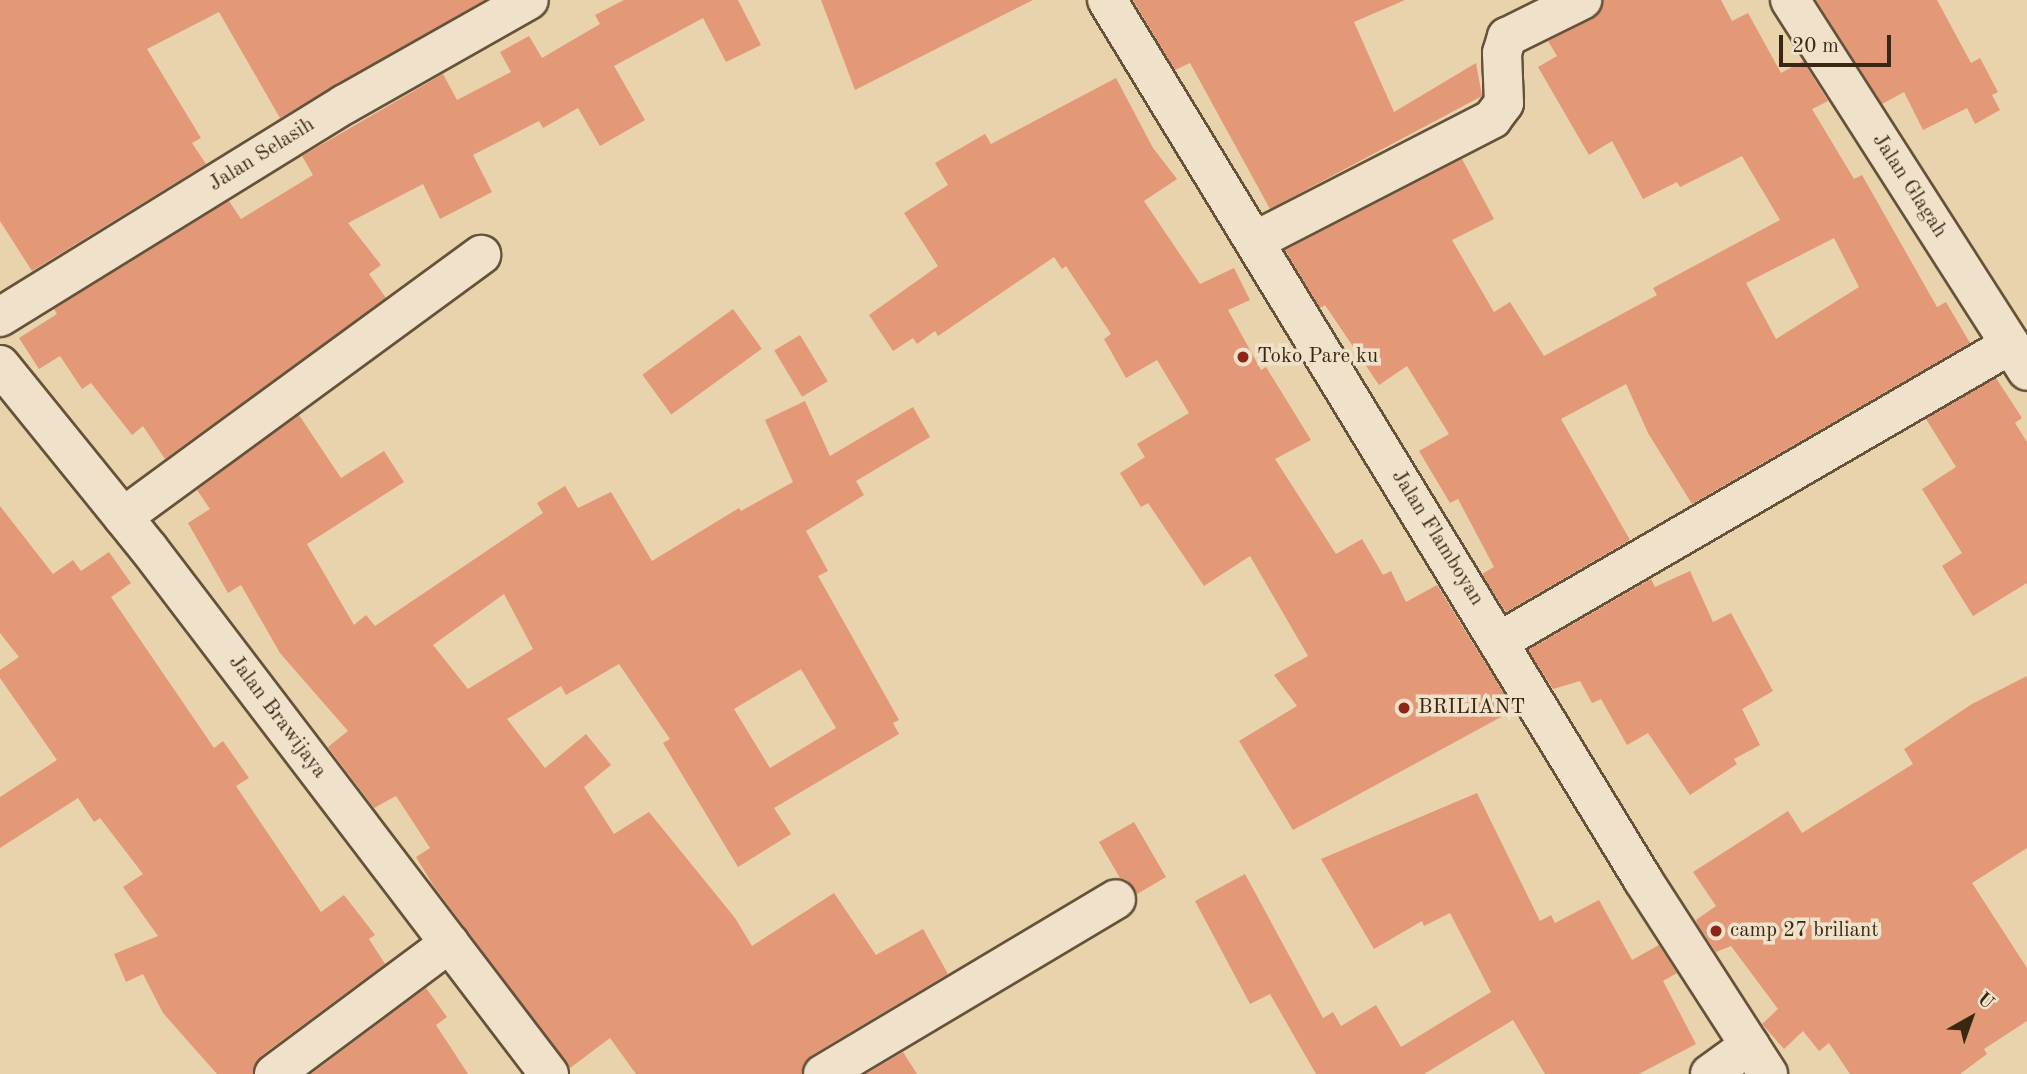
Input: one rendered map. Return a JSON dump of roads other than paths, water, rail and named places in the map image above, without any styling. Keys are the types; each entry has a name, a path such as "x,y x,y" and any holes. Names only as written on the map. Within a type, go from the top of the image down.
{"street":[{"name":"Jalan Selasih","path":"0,317 345,104 529,0"},
{"name":"Jalan Flamboyan","path":"1107,0 1500,641 1643,880 1759,1060"},
{"path":"1255,242 1492,119 1504,103 1502,53 1507,37 1582,0"},
{"name":"Jalan Glagah","path":"1790,0 2019,358"},
{"path":"123,517 481,255"},
{"path":"1500,641 2019,358"},
{"name":"Jalan Brawijaya","path":"0,365 123,517 549,1074"},
{"path":"823,1074 1116,900"},
{"path":"274,1074 450,943"},
{"path":"1710,1074 1759,1060"}],"place":[{"name":"Toko Pare ku","path":"1243,357"},
{"name":"BRILIANT","path":"1404,708"},
{"name":"camp 27 briliant","path":"1716,931"}]}
